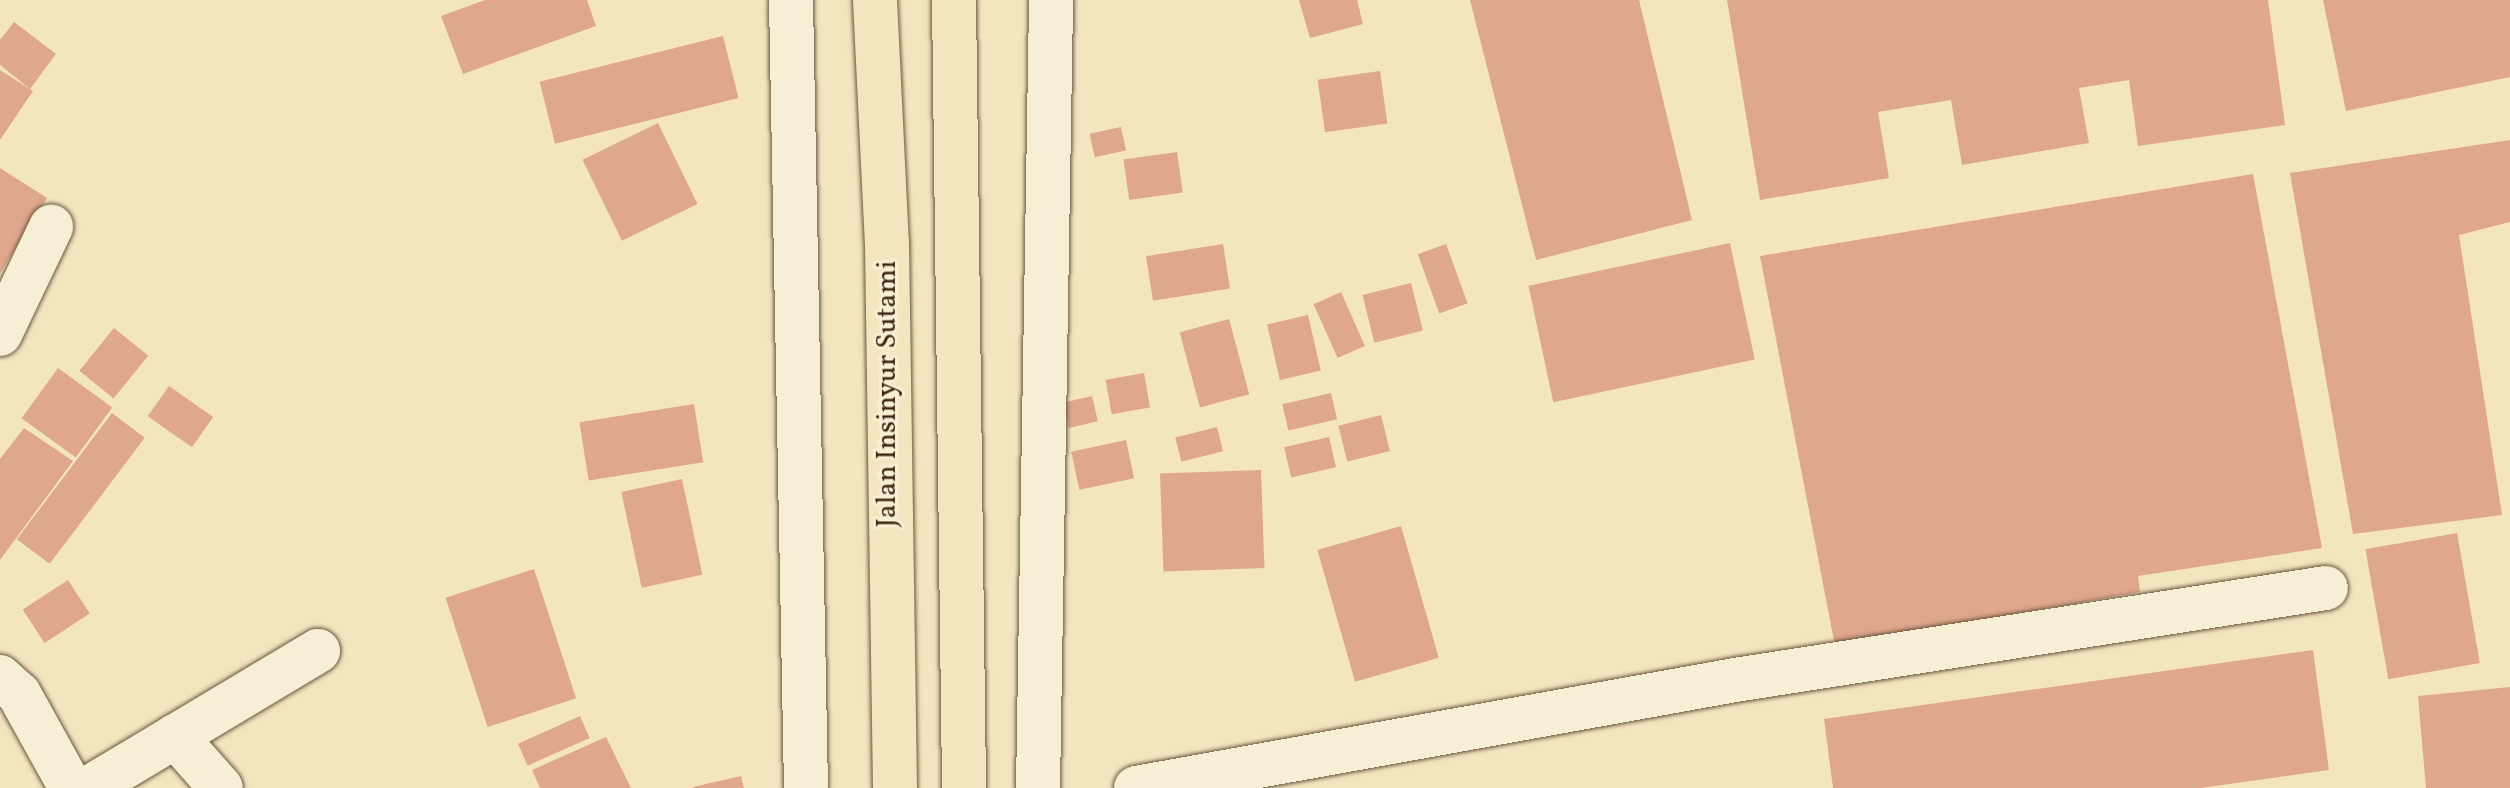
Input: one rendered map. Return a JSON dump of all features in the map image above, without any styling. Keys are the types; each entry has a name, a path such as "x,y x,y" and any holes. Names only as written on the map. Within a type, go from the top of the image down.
{"highway":[{"name":"Jalan Insinyur Sutami","path":"875,0 887,243 895,788"},
{"path":"954,0 964,788"}],"street":[{"path":"791,0 806,788"},
{"path":"1038,788 1051,0"},
{"path":"0,334 51,227"},
{"path":"1136,788 1735,680 2326,588"},
{"path":"89,788 318,651"},
{"path":"0,677 19,694 71,788"},
{"path":"175,736 221,788"}],"building":[{"path":"485,0 587,0 596,26 463,74 441,16"},
{"path":"1299,0 1357,0 1363,24 1310,38"},
{"path":"1470,0 1639,0 1692,220 1536,260"},
{"path":"1727,0 2268,0 2285,125 2138,146 2129,80 2079,88 2089,143 1962,165 1951,100 1878,112 1889,178 1760,200"},
{"path":"2323,0 2510,0 2510,77 2346,111"},
{"path":"14,22 56,54 30,89 0,65 0,40"},
{"path":"723,36 738,98 555,144 540,82"},
{"path":"0,70 33,91 0,140"},
{"path":"1380,71 1387,123 1325,132 1318,80"},
{"path":"658,123 697,204 622,241 583,160"},
{"path":"1121,127 1126,150 1095,157 1090,134"},
{"path":"2510,140 2510,222 2459,235 2502,515 2353,534 2290,173"},
{"path":"1177,152 1183,193 1129,200 1124,160"},
{"path":"0,168 47,198 0,273"},
{"path":"2253,174 2322,548 2138,576 2140,592 1835,646 1760,256"},
{"path":"1730,243 1755,359 1553,402 1529,286"},
{"path":"1223,244 1230,288 1153,301 1146,256"},
{"path":"1446,244 1468,303 1439,313 1418,254"},
{"path":"1411,283 1423,331 1374,343 1362,295"},
{"path":"1341,292 1365,346 1338,358 1314,304"},
{"path":"1308,315 1321,371 1280,380 1267,324"},
{"path":"1229,319 1249,394 1200,408 1180,332"},
{"path":"114,328 148,356 114,398 79,371"},
{"path":"58,368 112,407 76,458 22,418"},
{"path":"1144,373 1150,407 1112,414 1106,380"},
{"path":"169,386 213,417 192,447 148,416"},
{"path":"1331,393 1337,419 1288,431 1282,404"},
{"path":"1092,396 1098,421 1069,428 1063,403"},
{"path":"694,404 703,462 589,480 579,422"},
{"path":"112,413 145,438 50,564 17,539"},
{"path":"1381,415 1390,451 1347,462 1338,426"},
{"path":"1217,427 1223,451 1181,462 1175,437"},
{"path":"24,428 73,461 0,560 0,459"},
{"path":"1329,437 1336,467 1291,478 1284,447"},
{"path":"1126,440 1134,478 1079,490 1071,452"},
{"path":"1261,470 1264,568 1163,571 1160,474"},
{"path":"682,479 702,575 642,588 621,492"},
{"path":"1401,526 1439,658 1355,682 1317,550"},
{"path":"2457,533 2480,663 2388,679 2365,549"},
{"path":"534,569 576,698 488,727 446,598"},
{"path":"68,580 90,614 44,643 23,609"},
{"path":"2313,650 2329,770 2201,788 1833,788 1824,719"},
{"path":"2510,687 2510,788 2426,788 2418,696"},
{"path":"580,716 590,738 528,766 518,744"},
{"path":"606,737 631,788 540,788 532,770"},
{"path":"741,776 744,788 693,788 693,787"}]}
